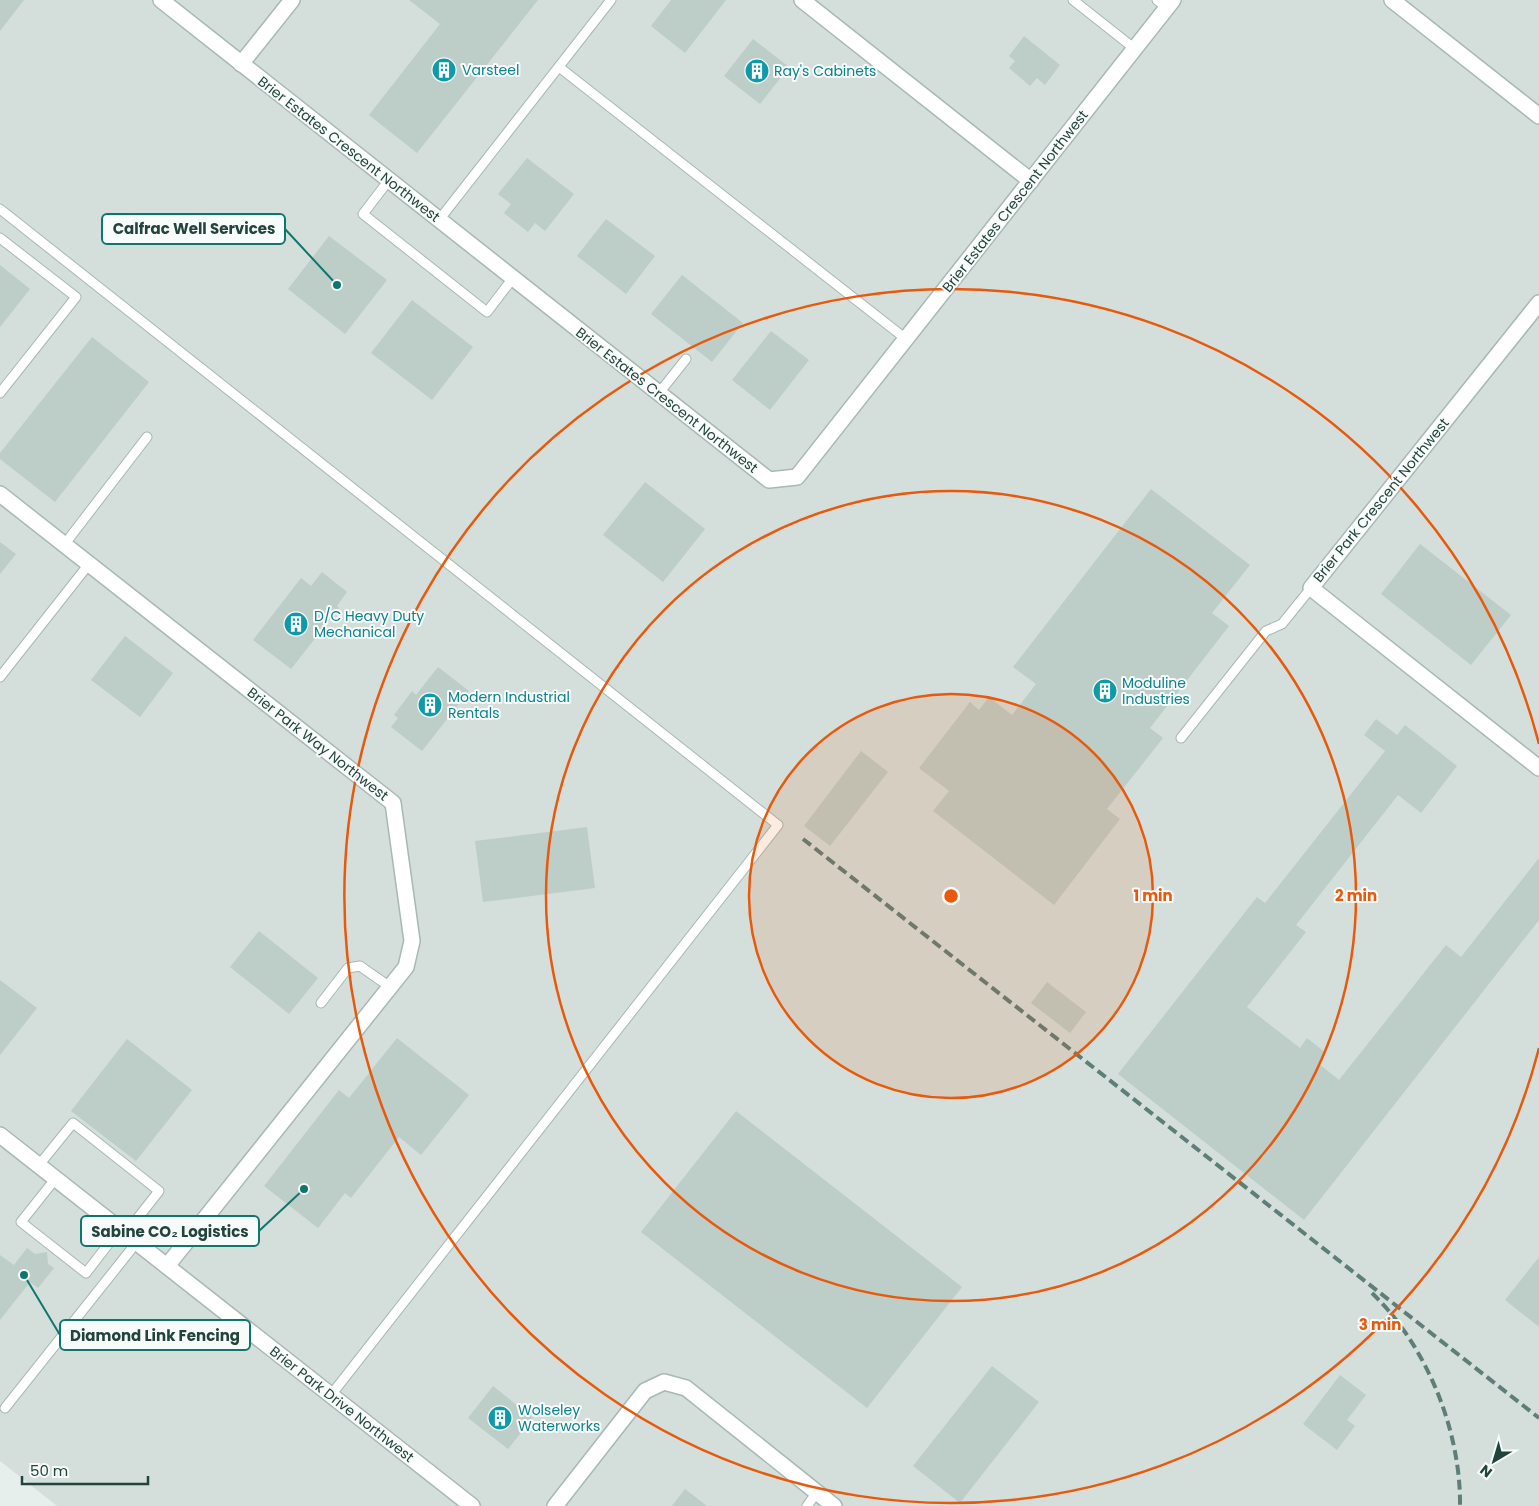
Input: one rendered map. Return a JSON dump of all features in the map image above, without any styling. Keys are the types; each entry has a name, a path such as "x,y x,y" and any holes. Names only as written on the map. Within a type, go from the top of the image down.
{"street":[{"name":"Brier Estates Crescent Northwest","path":"161,0 769,480 797,477 1135,49 1166,3"},
{"path":"241,64 292,0"},
{"path":"802,0 1031,181"},
{"path":"1392,0 1539,116"},
{"name":"Brier Park Crescent Northwest","path":"1539,303 1311,588 1539,768"},
{"name":"Brier Park Way Northwest","path":"0,494 393,803 412,941 406,967 167,1266"},
{"name":"Brier Park Drive Northwest","path":"0,1134 472,1506"},
{"path":"555,1506 645,1391 664,1382 686,1388 834,1506"}],"lane":[{"path":"439,220 611,0"},
{"path":"1073,0 1135,49"},
{"path":"559,67 906,339"},
{"path":"389,180 363,214 487,312 513,278"},
{"path":"0,209 778,825 331,1395"},
{"path":"0,238 76,297 0,393"},
{"path":"659,393 686,359"},
{"path":"64,545 147,437"},
{"path":"0,677 89,564"},
{"path":"1181,738 1266,631 1282,624 1311,588"},
{"path":"321,1004 348,968 360,966 390,987"},
{"path":"5,1408 159,1191 73,1123 39,1165"},
{"path":"56,1178 21,1222 50,1245 86,1273 128,1235"},
{"path":"807,1506 817,1492"}],"shaded area":[{"path":"0,0 1539,0 1539,1506 57,1506 0,1461"}],"building":[{"path":"0,0 24,0 0,31"},
{"name":"Varsteel","path":"409,0 538,0 417,153 369,115 440,24"},
{"path":"671,0 726,0 685,53 651,26"},
{"path":"1024,36 1060,65 1045,85 1037,78 1030,86 1009,68 1015,61 1009,56"},
{"name":"Ray's Cabinets","path":"753,39 789,67 760,104 724,76"},
{"path":"527,158 574,194 545,231 535,223 528,232 504,213 511,204 498,194"},
{"path":"606,219 655,256 626,294 577,256"},
{"path":"329,236 387,280 345,334 288,289"},
{"path":"0,265 30,289 0,327"},
{"path":"682,275 743,323 712,362 651,314"},
{"path":"412,300 473,347 432,400 371,353"},
{"path":"771,331 809,360 770,410 732,380"},
{"path":"92,337 149,382 55,502 0,459 0,453"},
{"path":"645,482 705,529 663,582 603,535"},
{"name":"Moduline Industries","path":"1151,489 1250,565 1212,613 1229,626 1150,728 1163,738 1107,809 1120,819 1054,905 933,811 949,791 919,768 970,702 979,710 989,697 1012,715 1036,684 1013,667"},
{"path":"0,542 16,554 0,574"},
{"path":"1420,544 1511,615 1471,665 1381,594"},
{"name":"D/C Heavy Duty Mechanical","path":"322,572 347,592 337,606 339,608 291,669 253,640 301,578 311,586"},
{"path":"125,636 173,673 140,717 91,680"},
{"name":"Modern Industrial Rentals","path":"438,667 469,691 422,751 391,727 398,718 394,715 412,691 416,695"},
{"path":"1376,719 1397,735 1405,725 1457,766 1421,813 1398,795 1296,925 1306,932 1247,1007 1300,1048 1307,1038 1326,1053 1318,1063 1339,1080 1446,945 1461,957 1539,858 1539,920 1304,1220 1118,1074 1257,897 1265,903 1385,751 1364,735"},
{"path":"861,751 888,772 830,846 804,826"},
{"path":"587,827 595,888 483,902 475,841"},
{"path":"259,931 318,978 289,1014 230,967"},
{"path":"0,980 37,1008 0,1055"},
{"path":"1047,982 1086,1012 1070,1033 1031,1003"},
{"path":"397,1038 469,1095 421,1155 399,1137 351,1198 345,1193 318,1228 264,1186 339,1090 349,1098"},
{"path":"127,1039 192,1090 136,1161 71,1111"},
{"path":"736,1111 962,1287 867,1408 641,1232"},
{"path":"27,1248 35,1254 47,1252 48,1264 54,1268 38,1288 30,1282 0,1320 0,1255 14,1265"},
{"path":"1539,1257 1539,1327 1505,1300"},
{"path":"992,1366 1039,1402 960,1503 913,1466"},
{"path":"1340,1375 1366,1395 1347,1420 1355,1426 1337,1450 1303,1424"},
{"name":"Wolseley Waterworks","path":"493,1386 533,1418 508,1449 468,1418"},
{"path":"685,1489 707,1506 672,1506"}],"railway":[{"path":"803,839 1539,1418"},
{"path":"1372,1293 1409,1338 1437,1390 1454,1448 1459,1477 1460,1506"}],"place":[{"name":"Varsteel","path":"444,70"},
{"name":"Ray's Cabinets","path":"757,71"},
{"name":"Calfrac Well Services","path":"337,285"},
{"name":"D/C Heavy Duty Mechanical","path":"296,624"},
{"name":"Moduline Industries","path":"1105,691"},
{"name":"Modern Industrial Rentals","path":"430,705"},
{"name":"Sabine CO₂ Logistics","path":"304,1189"},
{"name":"Diamond Link Fencing","path":"24,1275"},
{"name":"Wolseley Waterworks","path":"500,1418"}]}
